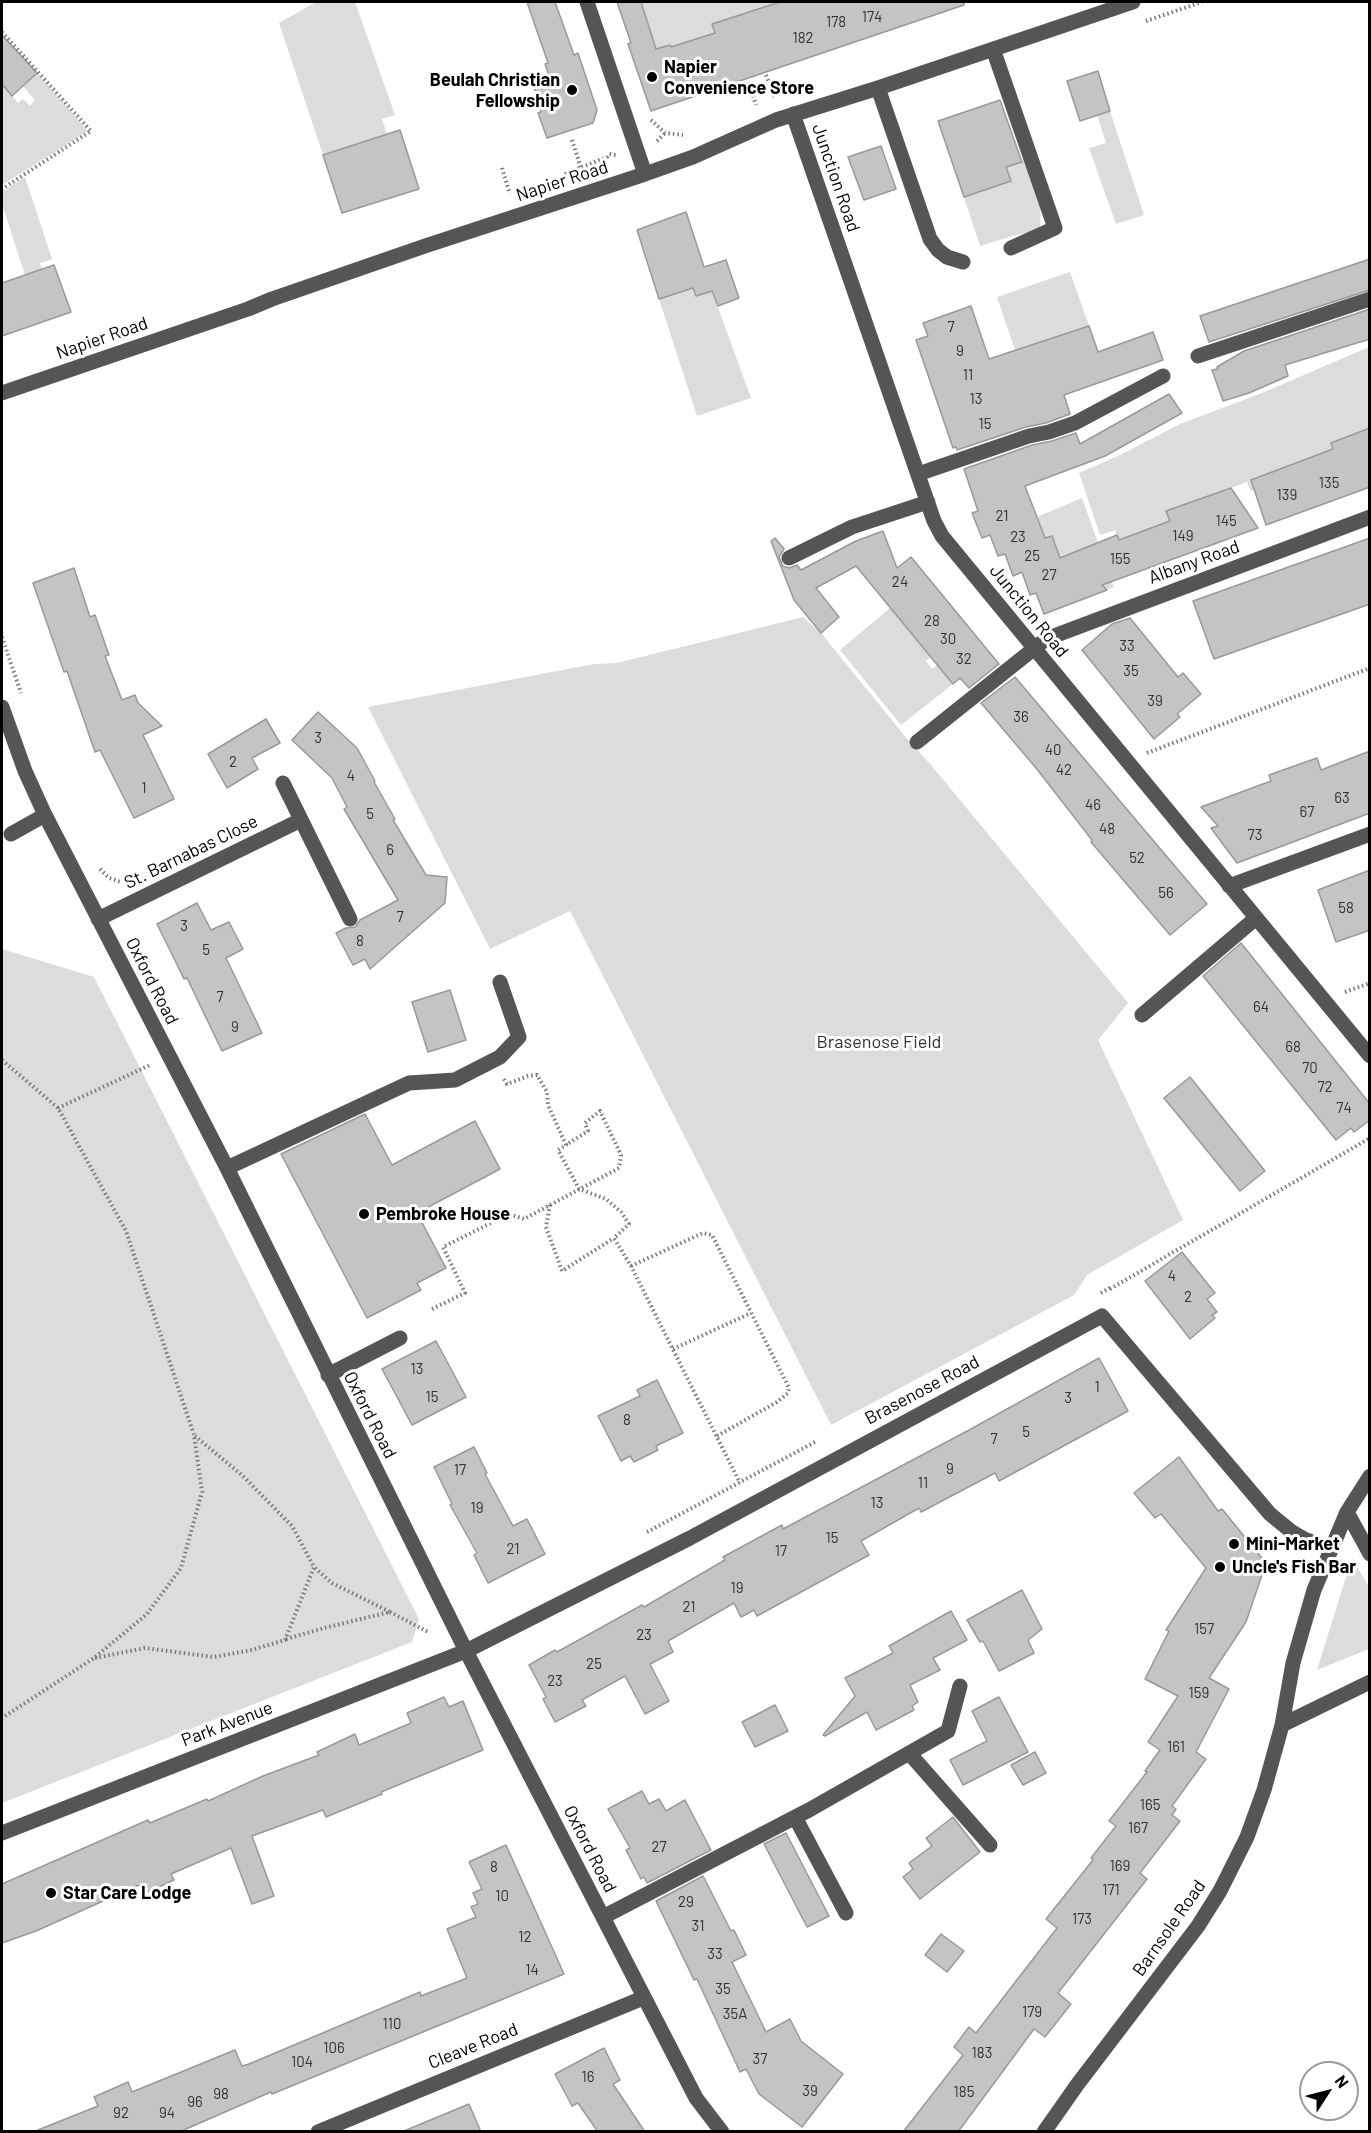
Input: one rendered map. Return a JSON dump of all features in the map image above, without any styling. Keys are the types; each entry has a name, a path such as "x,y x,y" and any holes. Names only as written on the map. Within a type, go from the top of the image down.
{"street":[{"path":"587,2 645,174"},
{"name":"Napier Road","path":"2,393 425,246 645,174 693,157 753,129 793,114 878,88 1133,2"},
{"path":"993,49 1055,228 1011,248"},
{"path":"878,88 930,239 947,257 963,262"},
{"name":"Junction Road","path":"793,114 918,474 942,536 1370,1056"},
{"path":"1198,357 1370,299"},
{"path":"918,474 1029,436 1076,423 1163,376"},
{"path":"789,558 852,527 928,502"},
{"name":"Albany Road","path":"917,742 1034,648 1055,634 1370,517"},
{"name":"Oxford Road","path":"2,706 25,771 45,815 227,1168 327,1375 466,1651 696,2098 722,2132"},
{"path":"283,783 350,919"},
{"path":"10,834 45,815"},
{"name":"St. Barnabas Close","path":"98,919 301,820"},
{"path":"1229,886 1370,834"},
{"path":"1142,1015 1256,918"},
{"path":"227,1168 409,1083 455,1080 500,1057 519,1037 500,982"},
{"path":"1102,1316 1270,1514 1306,1540 1331,1548"},
{"name":"Brasenose Road","path":"466,1651 690,1538 1102,1316"},
{"path":"327,1375 400,1338"},
{"name":"Barnsole Road","path":"1044,2132 1198,1926 1220,1891 1247,1837 1264,1790 1282,1725 1293,1663 1314,1590 1347,1512 1370,1476"},
{"path":"1347,1512 1370,1554"},
{"name":"Park Avenue","path":"2,1833 466,1651"},
{"path":"1282,1725 1370,1682"},
{"path":"603,1917 795,1817 948,1731 960,1686"},
{"path":"909,1753 990,1845"},
{"path":"795,1817 846,1913"},
{"name":"Cleave Road","path":"318,2132 643,1998"}],"path":[{"path":"1135,25 1202,2"},
{"path":"2,32 91,130 2,189"},
{"path":"766,75 775,102"},
{"path":"749,83 758,109"},
{"path":"572,140 581,168"},
{"path":"502,168 510,194"},
{"path":"2,637 24,702"},
{"path":"1127,761 1370,668"},
{"path":"98,864 109,878 119,882 128,882"},
{"path":"58,1108 129,1077 168,1056"},
{"path":"2,1060 58,1108 126,1231 194,1435 202,1492 181,1568 147,1614 94,1658 2,1718"},
{"path":"493,1060 507,1083 528,1076 537,1076 547,1092 548,1105 566,1145"},
{"path":"432,1309 465,1293 443,1247 509,1214 524,1219 550,1204 579,1189 619,1168 621,1155 600,1112 585,1123 588,1131 558,1150 579,1189 606,1199 621,1212 629,1224 614,1238 562,1271 546,1227 550,1204"},
{"path":"1102,1316 1111,1287 1370,1138"},
{"path":"631,1266 703,1233 712,1234 789,1388 788,1393 777,1401 717,1436"},
{"path":"614,1238 631,1266 733,1467 749,1505"},
{"path":"673,1349 751,1313"},
{"path":"194,1435 243,1476 292,1526 314,1567 332,1583 466,1651"},
{"path":"285,1640 314,1567"},
{"path":"94,1658 145,1648 214,1657 252,1650 328,1627 390,1612"}],"green space":[{"path":"316,2 355,2 395,115 382,119 394,156 388,158 374,138 359,143 365,166 323,155 279,23"},
{"path":"641,2 777,2 778,4 712,24 721,51 709,35 689,41 676,61 670,45 656,49"},
{"path":"37,73 88,131 2,185 2,84 18,103 23,99 30,106 35,100 23,86"},
{"path":"1110,111 1144,215 1116,224 1089,148 1106,143 1097,115"},
{"path":"997,141 1018,163 1028,159 1041,204 1040,228 980,246 964,197 1011,180"},
{"path":"25,177 52,259 40,263 42,269 25,275 2,204 2,192"},
{"path":"663,264 712,291 751,398 697,416 659,299 673,294"},
{"path":"1070,272 1089,326 1067,334 1058,375 1045,340 1015,350 997,297"},
{"path":"1369,347 1369,428 1331,443 1338,461 1313,470 1308,458 1292,464 1296,476 1281,469 1251,480 1255,490 1251,491 1247,482 1167,512 1170,521 1119,540 1115,530 1100,535 1079,473 1180,424 1262,393"},
{"path":"1082,498 1114,587 1094,595 1068,555 1060,558 1052,536 1045,538 1037,517"},
{"path":"890,608 931,657 926,661 932,669 937,665 953,684 901,725 840,650"},
{"name":"Brasenose Field","path":"803,617 821,633 1128,1003 1098,1040 1183,1220 1087,1275 1074,1295 831,1425 570,911 490,949 368,707 594,664 617,663"},
{"path":"2,949 94,977 419,1619 412,1642 2,1803"},
{"path":"1352,1558 1369,1587 1369,1649 1317,1670"}],"building":[{"path":"527,2 555,2 574,55 578,53 597,110 593,123 547,138 538,113 541,112 534,87 551,81 545,64 548,63"},
{"path":"617,2 641,2 656,49 670,45 671,47 715,33 712,24 780,2 963,2 964,5 651,111 628,44 631,43"},
{"path":"2,35 37,73 12,96 2,84"},
{"path":"1098,71 1110,111 1080,121 1067,81"},
{"path":"1000,100 1022,162 1006,167 1011,181 964,197 938,121"},
{"path":"400,130 419,189 342,213 323,155"},
{"path":"881,146 896,189 864,200 848,157"},
{"path":"686,212 704,267 726,260 739,298 718,306 712,291 696,296 693,288 659,299 637,230"},
{"path":"1370,259 1370,290 1209,342 1200,316"},
{"path":"54,265 71,312 2,336 2,283"},
{"path":"971,306 989,359 1089,326 1098,352 1153,332 1163,360 1064,395 1070,414 957,450 956,447 953,448 916,340 928,336 923,323"},
{"path":"1370,309 1370,339 1285,365 1288,376 1249,393 1223,401 1212,370 1218,369 1217,367 1244,351"},
{"path":"1169,394 1182,413 1105,456 1025,486 1045,538 1052,536 1060,558 1117,535 1119,540 1170,521 1166,511 1231,488 1258,528 1102,585 1107,590 1044,614 1036,593 1030,595 1022,572 1013,576 1005,554 998,556 990,535 982,538 972,513 978,511 964,469 1032,445 1076,433 1080,444"},
{"path":"1370,428 1370,487 1266,525 1251,480 1333,449 1331,443"},
{"path":"883,531 897,568 911,557 999,664 969,688 960,678 953,684 856,566 816,588 839,617 821,633 794,600 771,541 775,538 784,549 779,557 783,566 789,568 797,565 801,570 856,541"},
{"path":"1370,538 1370,604 1214,659 1193,601"},
{"path":"74,568 90,617 95,615 109,655 105,656 122,700 135,695 138,703 162,726 143,735 174,799 134,818 100,750 95,752 33,583"},
{"path":"1130,618 1178,677 1183,673 1201,694 1177,714 1180,717 1154,739 1082,650 1112,624"},
{"path":"1015,677 1207,904 1170,935 1091,842 1092,840 1036,768 981,703"},
{"path":"318,712 357,748 395,819 393,820 426,875 447,877 445,903 370,969 365,959 353,965 336,933 355,927 360,920 398,900 344,809 347,807 332,778 292,740"},
{"path":"266,719 280,743 252,758 258,769 227,788 208,754"},
{"path":"1370,751 1370,813 1237,863 1211,828 1218,826 1201,807 1271,781 1269,775 1317,758 1321,770"},
{"path":"1370,870 1370,930 1336,942 1318,890"},
{"path":"197,903 211,930 229,922 243,949 226,958 262,1033 222,1051 187,978 184,979 157,924"},
{"path":"1241,943 1370,1104 1370,1120 1354,1132 1351,1128 1336,1140 1203,976"},
{"path":"450,990 466,1040 428,1052 412,1002"},
{"path":"1190,1077 1265,1171 1240,1191 1164,1098"},
{"name":"Pembroke House","path":"365,1114 392,1165 475,1121 500,1169 417,1213 446,1268 417,1283 421,1290 367,1318 281,1154"},
{"path":"1182,1252 1215,1293 1207,1299 1217,1312 1212,1315 1215,1318 1190,1339 1145,1281"},
{"path":"436,1341 466,1397 412,1425 382,1369"},
{"path":"1099,1358 1128,1411 999,1481 995,1473 921,1512 919,1508 861,1541 869,1555 757,1616 754,1610 741,1617 734,1603 668,1641 673,1652 650,1664 669,1701 645,1714 625,1676 582,1700 586,1706 555,1722 543,1699 546,1697 529,1665 642,1605 644,1607 725,1560 723,1557 782,1525 783,1529"},
{"path":"657,1380 683,1433 656,1446 658,1450 634,1462 630,1456 621,1461 598,1416 640,1396 637,1390"},
{"path":"474,1447 487,1473 485,1474 513,1526 527,1519 545,1554 488,1583 474,1555 477,1553 450,1505 452,1504 434,1467"},
{"path":"1179,1457 1218,1511 1222,1509 1266,1563 1246,1622 1209,1678 1229,1689 1196,1752 1206,1759 1172,1806 1176,1809 1172,1815 1180,1821 1140,1873 1147,1879 1058,1993 1071,2004 1045,2037 1034,2029 958,2132 903,2132 963,2055 954,2047 969,2027 976,2033 1057,1928 1046,1919 1093,1860 1091,1858 1116,1826 1109,1821 1147,1772 1145,1771 1160,1750 1148,1742 1178,1696 1145,1679 1169,1631 1166,1630 1206,1568 1161,1514 1155,1518 1134,1493"},
{"path":"1022,1590 1042,1629 1028,1640 1034,1653 999,1671 983,1641 980,1642 967,1620"},
{"path":"951,1611 967,1640 933,1658 940,1670 910,1685 918,1702 912,1706 914,1710 876,1730 867,1712 825,1736 823,1735 855,1696 845,1678 893,1653 889,1646"},
{"path":"444,1697 449,1707 463,1701 483,1750 326,1817 323,1810 252,1836 274,1896 252,1904 231,1848 171,1874 174,1880 143,1894 139,1885 36,1931 2,1943 2,1884 148,1820 150,1823 207,1799 208,1801 263,1776 319,1755 317,1752 355,1734 359,1745 411,1723 407,1713"},
{"path":"999,1697 1028,1752 963,1785 950,1760 987,1741 972,1711"},
{"path":"775,1705 788,1731 755,1747 742,1722"},
{"path":"1035,1752 1046,1773 1023,1785 1011,1765"},
{"path":"642,1791 649,1804 659,1799 666,1811 685,1800 711,1850 647,1883 644,1877 641,1879 626,1850 630,1848 608,1809"},
{"path":"953,1817 980,1852 920,1899 903,1877 913,1869 909,1863 932,1846 926,1838"},
{"path":"786,1833 829,1916 807,1927 764,1844"},
{"path":"506,1845 564,1974 272,2094 271,2092 179,2132 38,2132 38,2130 98,2106 94,2097 128,2082 132,2092 235,2050 242,2066 249,2064 420,1992 421,1996 467,1978 447,1929 476,1917 471,1907 478,1904 473,1893 482,1889 469,1862"},
{"path":"703,1876 746,1955 732,1962 766,2032 790,2019 801,2041 843,2074 802,2127 759,2094 746,2069 740,2072 697,1979 694,1980 656,1901"},
{"path":"941,1934 964,1951 947,1972 925,1955"},
{"path":"604,2048 620,2080 613,2084 645,2132 598,2132 578,2103 572,2106 555,2074"},
{"path":"469,2104 481,2132 404,2132 404,2131"}],"place":[{"name":"Napier Convenience Store","path":"652,77"},
{"name":"Beulah Christian Fellowship","path":"572,90"},
{"name":"Pembroke House","path":"364,1214"},
{"name":"Mini-Market","path":"1234,1544"},
{"name":"Uncle's Fish Bar","path":"1220,1567"},
{"name":"Star Care Lodge","path":"51,1893"}]}
